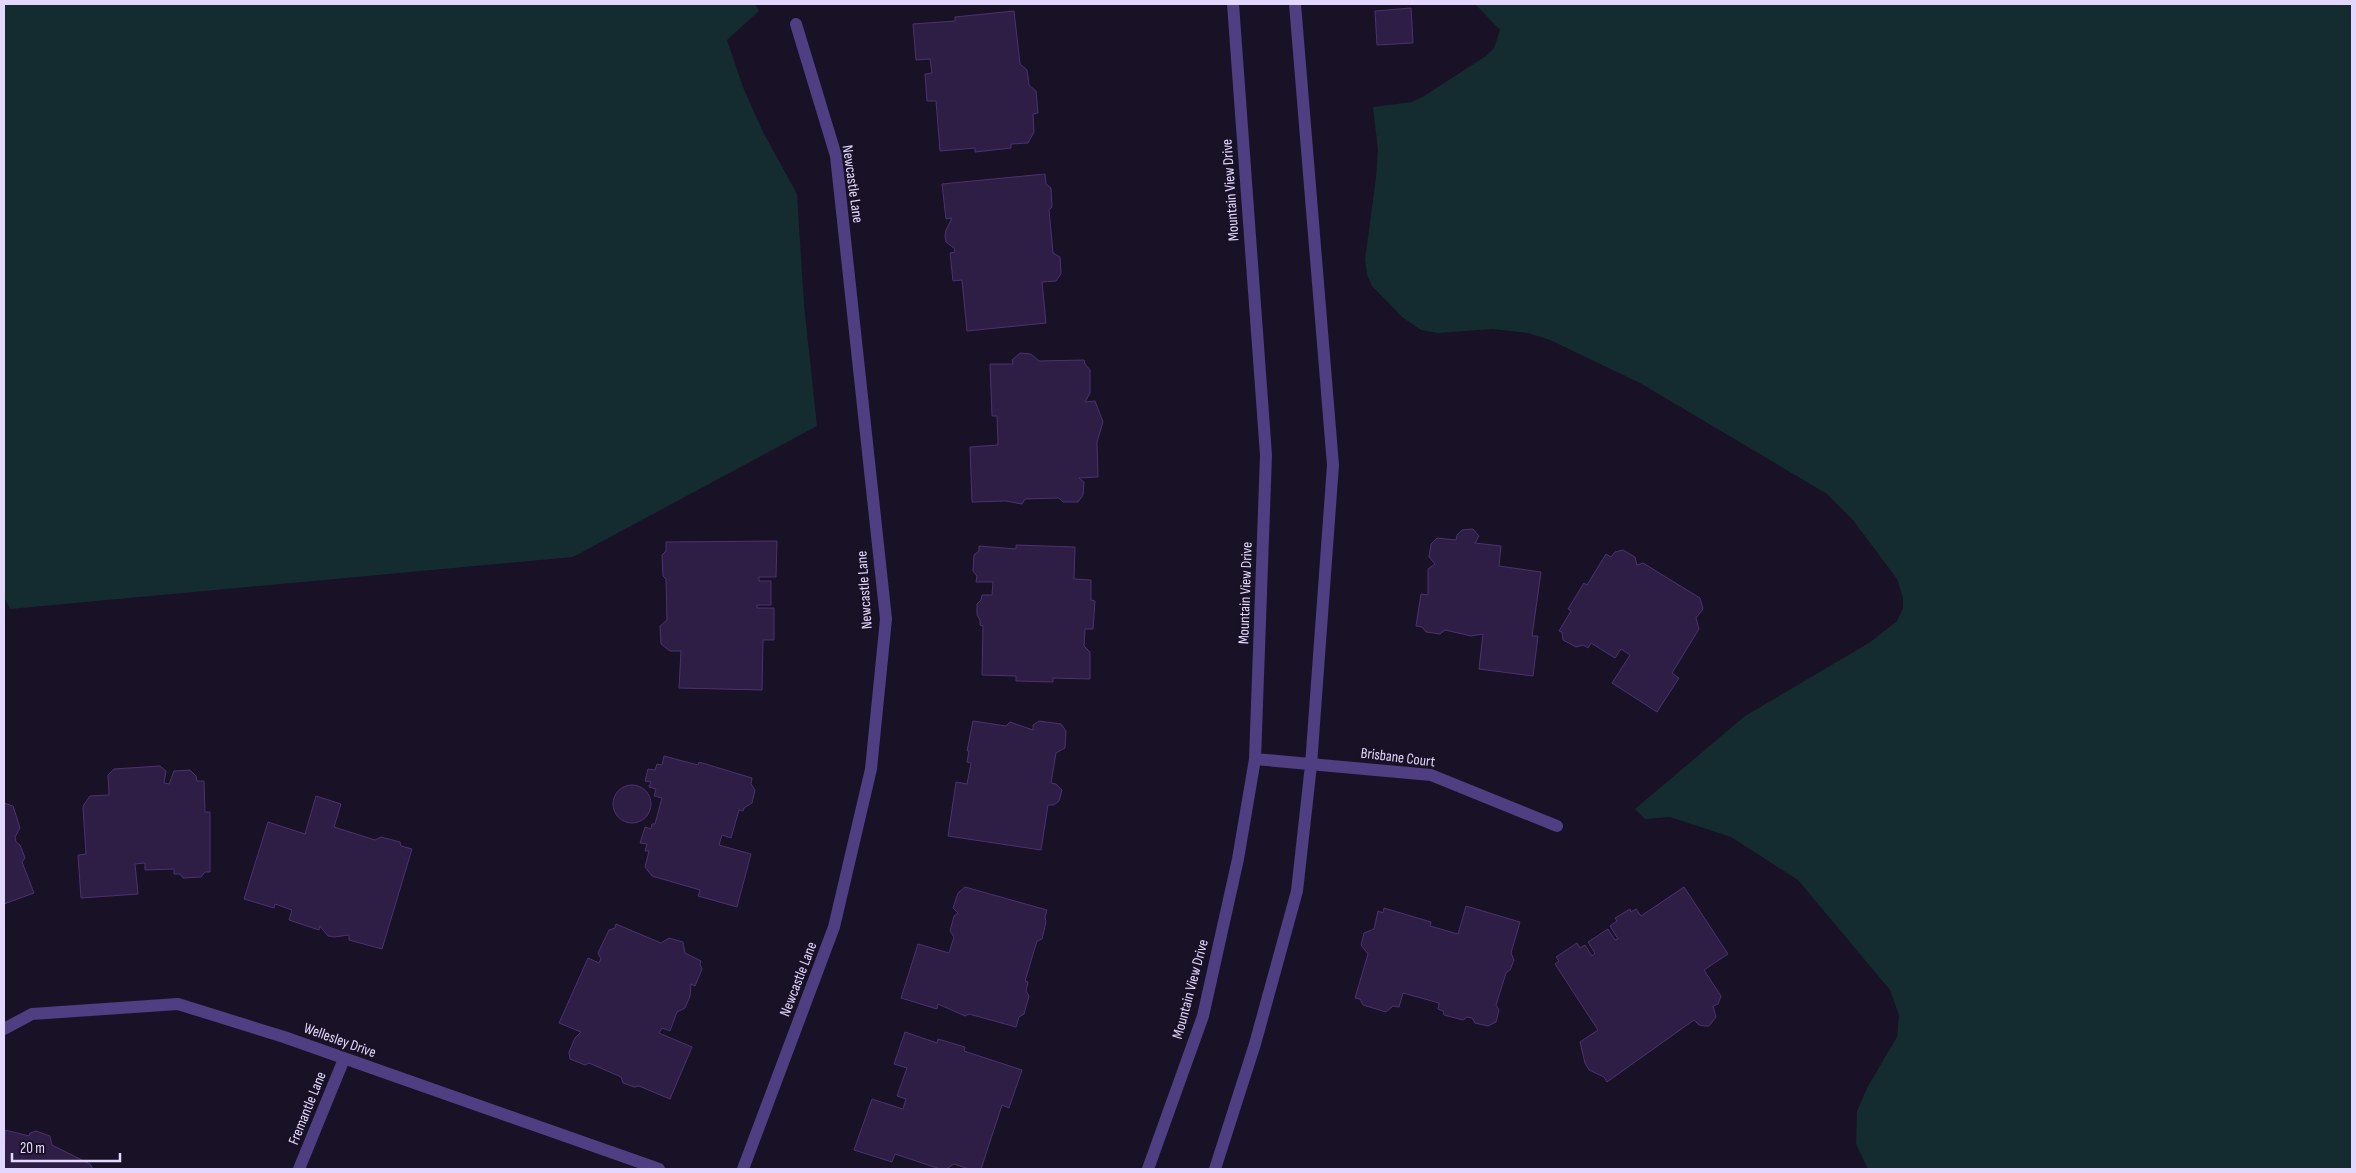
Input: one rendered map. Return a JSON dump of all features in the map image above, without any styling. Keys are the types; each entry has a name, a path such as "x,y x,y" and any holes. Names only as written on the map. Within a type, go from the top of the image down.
{"street":[{"name":"Mountain View Drive","path":"1148,1169 1204,1016 1238,859 1255,759 1266,455 1233,4"},
{"path":"1215,1169 1255,1044 1298,891 1311,764 1333,465 1295,4"},
{"name":"Newcastle Lane","path":"744,1169 834,927 871,769 886,619 836,156 796,24"},
{"name":"Brisbane Court","path":"1255,759 1431,775 1557,826"},
{"name":"Wellesley Drive","path":"4,1029 32,1014 178,1004 284,1037 659,1169"},
{"name":"Fremantle Lane","path":"299,1169 344,1059"}],"green space":[{"path":"4,4 755,4 759,11 727,40 743,87 762,130 797,194 804,304 817,426 573,557 10,609 4,597"},
{"path":"1475,4 2352,4 2352,1169 1868,1169 1856,1144 1857,1111 1867,1088 1897,1037 1899,1015 1890,990 1798,880 1731,837 1670,817 1645,819 1635,809 1745,716 1869,643 1897,621 1903,608 1903,598 1897,579 1853,520 1827,494 1640,383 1550,340 1528,333 1492,329 1438,333 1421,330 1402,317 1372,286 1367,275 1365,259 1378,150 1373,107 1412,102 1486,56 1494,48 1500,30"}],"building":[{"path":"1411,8 1413,43 1377,45 1375,11"},
{"path":"1014,11 1020,64 1027,70 1029,85 1036,91 1038,113 1033,114 1034,132 1028,143 1011,144 1011,148 975,152 975,148 940,151 936,101 927,101 925,74 932,73 930,59 916,60 913,24 955,21 955,17"},
{"path":"1045,174 1046,184 1051,188 1052,207 1049,210 1053,253 1060,257 1061,274 1056,281 1042,282 1046,323 967,331 962,280 953,281 950,253 955,252 954,248 946,242 946,230 952,218 946,219 942,184"},
{"path":"1020,353 1031,354 1039,361 1084,360 1090,370 1090,393 1085,402 1095,401 1103,422 1097,442 1098,477 1079,478 1084,482 1083,495 1078,502 1063,502 1059,498 1025,499 1022,504 1006,501 972,502 970,447 998,445 997,416 992,416 990,364 1013,364 1012,360"},
{"path":"1473,529 1479,536 1475,543 1501,546 1499,566 1541,572 1532,636 1538,636 1533,676 1479,669 1483,634 1471,636 1445,630 1440,634 1426,632 1422,627 1416,626 1421,594 1428,595 1428,569 1435,564 1429,557 1431,544 1437,538 1456,540 1457,535 1462,530"},
{"path":"777,541 776,577 759,577 759,581 771,581 771,605 757,605 757,608 774,608 774,640 763,640 762,690 679,688 681,651 670,651 661,644 660,626 667,620 666,579 663,576 662,555 666,551 666,542"},
{"path":"1016,545 1075,547 1074,579 1091,580 1091,600 1095,601 1093,629 1085,629 1084,646 1090,652 1090,679 1053,678 1053,682 1016,681 1016,676 982,675 983,626 980,625 977,615 977,604 981,600 982,595 992,595 993,582 976,582 977,576 973,571 974,555 979,551 979,546 1016,549"},
{"path":"1623,550 1635,557 1637,565 1643,563 1700,598 1703,609 1696,618 1699,629 1672,673 1679,678 1657,712 1612,683 1630,655 1621,649 1615,658 1591,643 1588,648 1583,645 1576,647 1563,640 1562,632 1559,631 1571,611 1568,609 1584,583 1587,585 1606,554 1611,557 1615,552"},
{"path":"973,721 1006,726 1010,722 1033,730 1033,725 1039,721 1061,724 1066,731 1065,748 1056,753 1051,783 1056,784 1062,790 1059,801 1054,805 1048,805 1041,850 948,836 956,782 967,784 971,763 967,762 969,751 967,751"},
{"path":"664,756 698,765 699,762 752,778 751,784 755,790 752,803 744,808 743,811 739,810 731,838 722,835 719,845 751,854 737,907 698,896 700,890 652,876 645,867 649,851 645,851 647,844 640,843 645,827 651,829 652,824 655,824 662,798 654,796 656,789 649,787 651,782 645,781 648,769 655,770 657,764 662,765"},
{"path":"160,766 166,771 164,783 169,784 174,771 190,770 196,776 197,781 204,781 205,812 210,812 210,872 205,872 201,877 183,878 180,874 174,874 174,869 145,870 145,863 135,864 138,894 81,898 78,855 86,854 83,806 90,796 109,795 108,775 114,769"},
{"path":"632,785 646,790 651,804 646,818 632,823 618,818 613,804 618,790"},
{"path":"316,796 341,804 334,827 375,840 381,837 400,842 401,846 412,849 382,949 349,940 349,935 328,936 320,926 319,930 289,920 292,910 275,904 274,908 244,899 268,822 305,834"},
{"path":"4,803 13,806 20,828 15,837 16,842 20,845 25,858 22,862 34,893 4,904"},
{"path":"965,887 1047,910 1042,939 1037,941 1025,981 1028,982 1026,991 1029,996 1024,1014 1019,1017 1016,1027 969,1014 965,1016 938,1004 937,1009 901,998 918,944 949,953 954,937 950,931 954,916 958,913 953,908 958,893"},
{"path":"1684,887 1728,954 1704,970 1721,996 1718,1004 1713,1006 1716,1017 1709,1026 1699,1025 1694,1020 1607,1082 1604,1077 1589,1070 1585,1063 1580,1042 1598,1030 1555,964 1559,961 1556,957 1577,943 1580,948 1585,945 1592,956 1595,953 1588,942 1608,929 1615,940 1618,939 1610,926 1617,921 1615,918 1630,909 1631,912 1636,909 1641,916"},
{"path":"1466,906 1520,922 1511,953 1514,960 1510,970 1506,973 1496,1005 1499,1010 1496,1022 1488,1026 1475,1023 1472,1018 1467,1017 1463,1020 1444,1015 1443,1011 1438,1009 1439,1003 1403,993 1399,1007 1393,1006 1386,1012 1363,1005 1360,999 1355,998 1368,954 1361,945 1364,933 1374,929 1378,911 1383,913 1384,908 1431,922 1430,926 1458,934"},
{"path":"616,924 661,943 669,938 683,942 685,953 701,961 702,969 695,986 691,984 690,996 685,1008 677,1012 670,1031 662,1028 659,1033 692,1047 670,1099 639,1086 634,1087 623,1083 621,1077 589,1063 585,1065 570,1059 569,1052 575,1038 581,1032 559,1023 588,958 599,963 601,959 598,953 609,930 615,928"},
{"path":"905,1032 937,1043 938,1039 965,1047 964,1051 1022,1070 1009,1108 1002,1105 981,1169 969,1169 954,1164 946,1169 940,1169 895,1154 892,1162 854,1150 872,1099 903,1109 906,1099 897,1096 907,1068 894,1064"},
{"path":"5,1130 29,1136 30,1133 36,1131 50,1136 52,1145 90,1164 93,1169 4,1169"}]}
